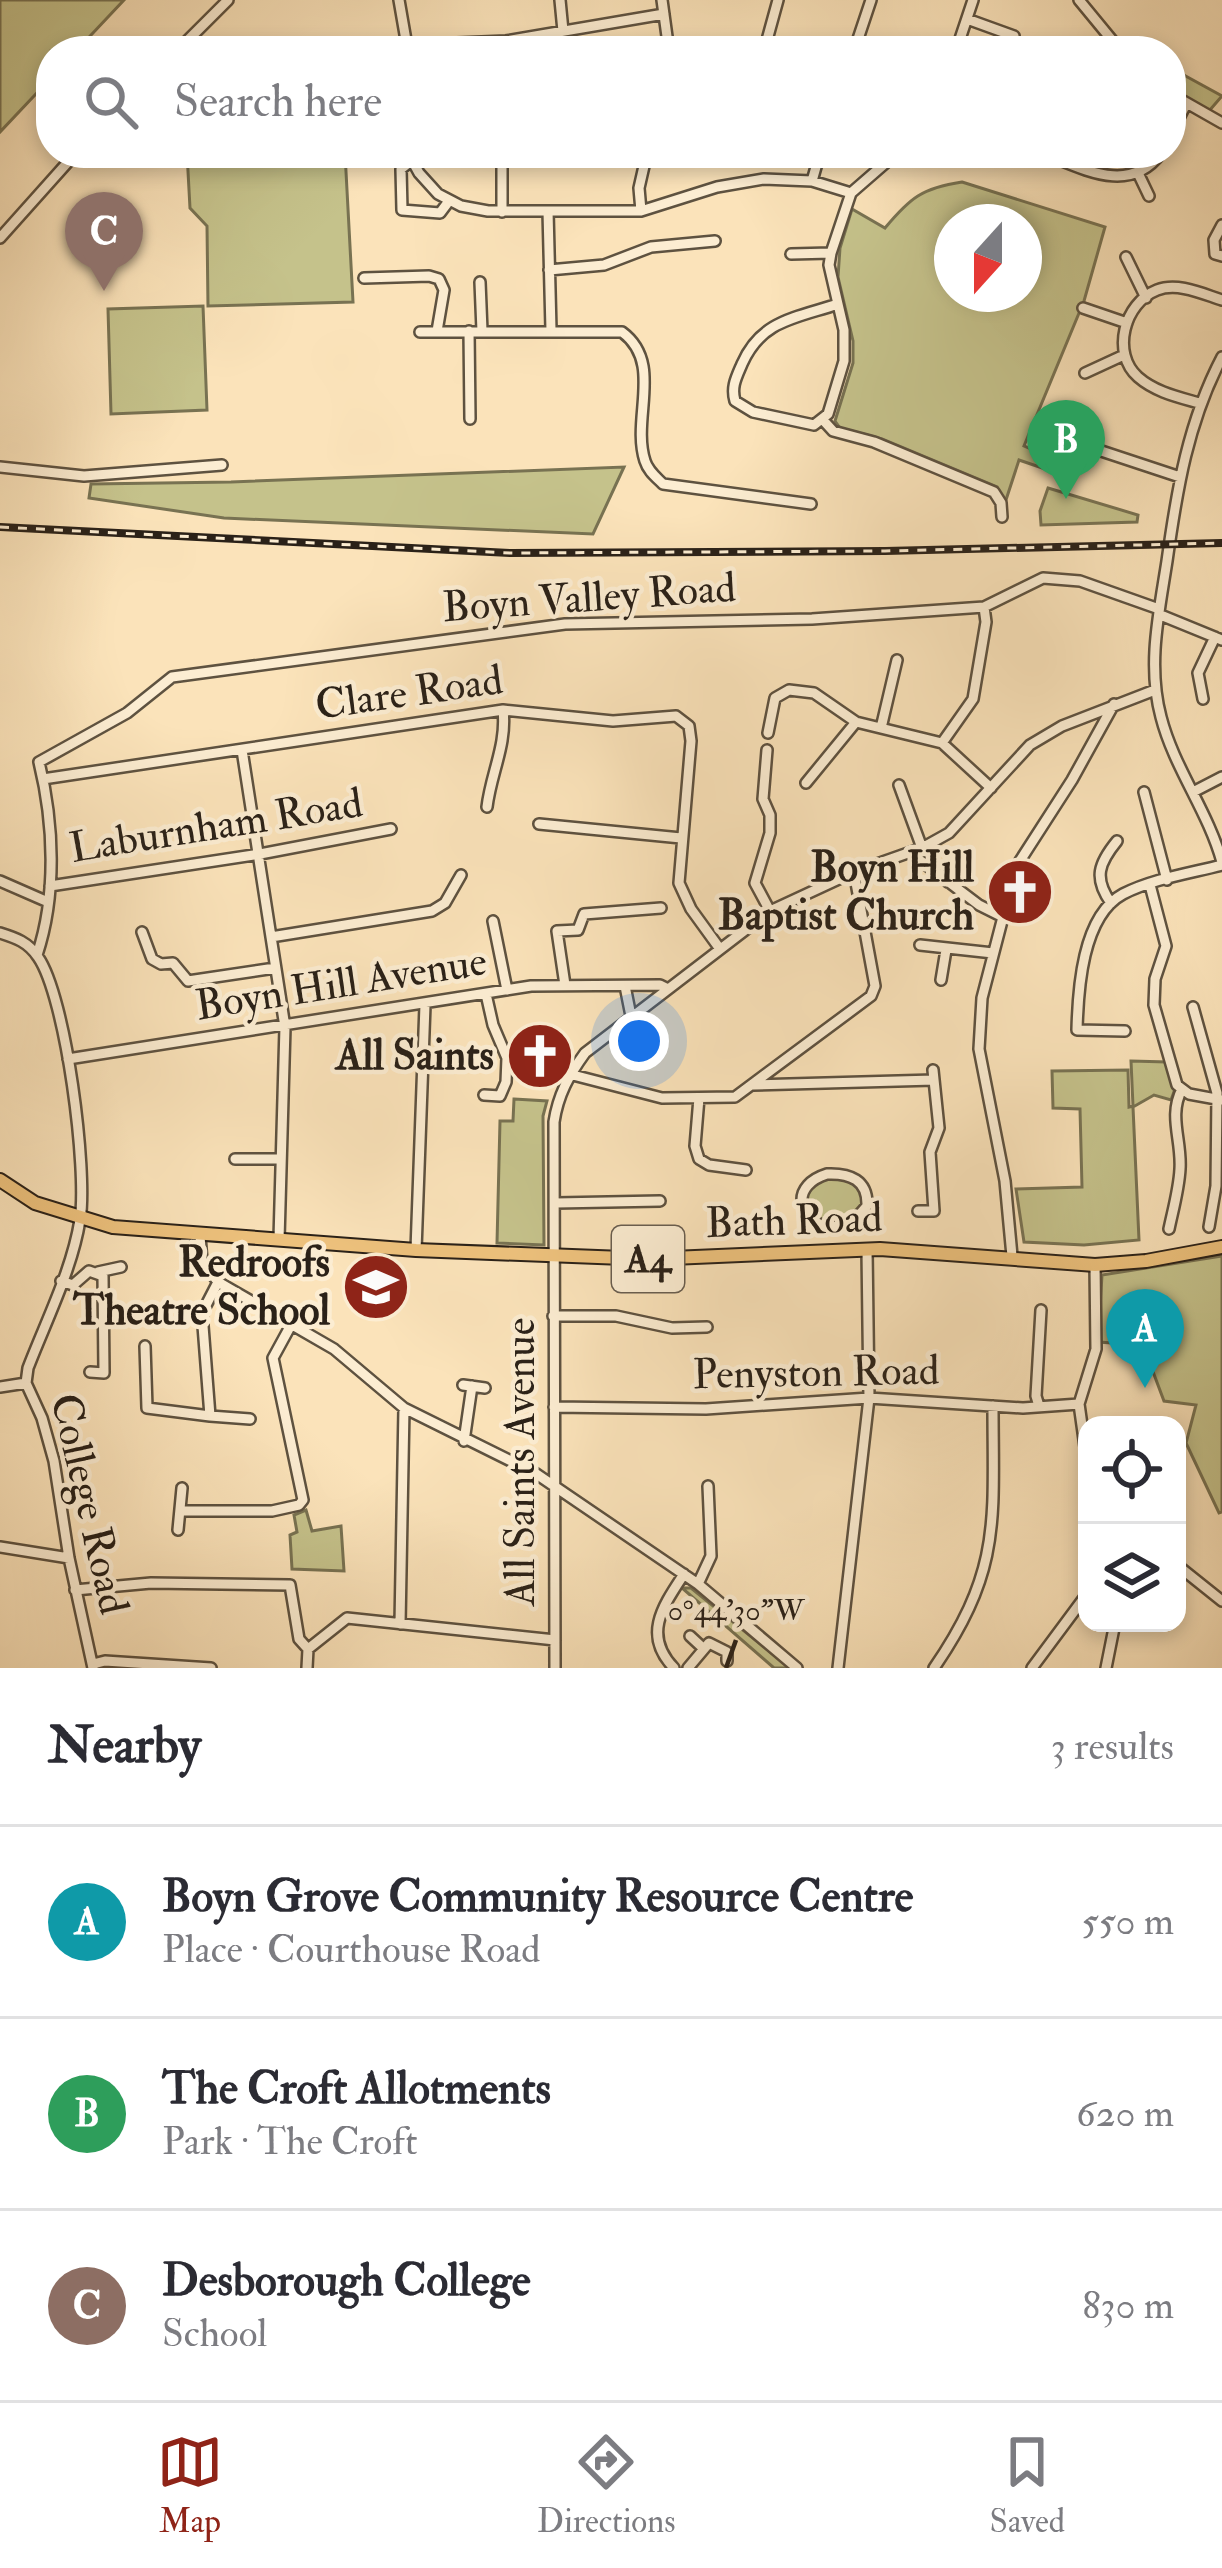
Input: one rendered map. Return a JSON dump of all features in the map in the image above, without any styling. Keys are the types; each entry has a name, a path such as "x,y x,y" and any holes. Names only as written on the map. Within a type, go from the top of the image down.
{"main road":[{"name":"A4","path":"0,1180 35,1203 80,1219"},
{"name":"Bath Road","path":"80,1219 200,1236 553,1256 711,1258 867,1250 1095,1265 1222,1247"}],"street":[{"path":"192,36 228,0"},
{"path":"399,0 406,36"},
{"path":"560,0 563,32"},
{"path":"662,0 667,36"},
{"path":"768,36 778,0"},
{"path":"859,36 871,0"},
{"path":"961,36 973,0"},
{"path":"1079,0 1109,36"},
{"path":"535,36 664,14"},
{"path":"967,20 1014,36"},
{"path":"1186,104 1222,123"},
{"path":"0,238 63,168"},
{"path":"402,168 398,203 402,210 440,213 449,201"},
{"path":"416,168 428,185 449,201 474,210 502,212 640,211 743,181 812,181 851,193"},
{"path":"502,168 502,212"},
{"path":"640,211 644,168"},
{"path":"812,181 816,168"},
{"path":"838,304 760,333 733,385 732,395 744,409 814,425 823,421 844,361 844,330 838,304 829,265 831,254 851,193 880,168"},
{"path":"1086,168 1112,177 1144,168"},
{"path":"1138,173 1149,196"},
{"path":"548,212 551,330"},
{"path":"1222,225 1214,240 1215,254 1222,256"},
{"path":"549,270 586,268 651,247 715,241"},
{"path":"792,254 831,254"},
{"path":"1126,257 1146,298"},
{"path":"364,278 439,279 444,290 437,331"},
{"path":"479,282 482,331"},
{"path":"1199,404 1141,380 1124,355 1122,336 1126,323 1156,290 1184,288 1222,300"},
{"path":"1083,308 1126,323"},
{"path":"469,331 470,419"},
{"path":"420,332 622,332 637,343 643,362 644,458 663,484 811,504"},
{"path":"1085,373 1124,355"},
{"path":"1125,1031 1077,1030 1080,975 1099,919 1123,894 1222,863 1170,746 1155,690 1180,477 1199,404 1222,357"},
{"path":"823,421 833,430 994,492 1002,517"},
{"path":"1062,438 1180,477"},
{"path":"0,466 84,476 222,465"},
{"name":"Boyn Valley Road","path":"43,778 40,762 127,713 172,677 565,624 812,620 984,607 1043,578 1080,581 1218,638"},
{"path":"942,743 973,699 986,622 984,607"},
{"path":"1203,699 1198,673 1218,638"},
{"path":"881,728 897,660"},
{"path":"768,733 771,706 789,690 814,693 856,722 942,743 992,788"},
{"path":"854,872 875,986 871,996 752,1085 735,1097 699,1098 637,1094 569,1074 585,1053 770,911 854,872 920,853 949,832 1030,745 1062,726 1155,690"},
{"path":"1012,1256 1006,1181 979,1049 982,998 1010,883 1025,850 1072,780 1114,704"},
{"path":"487,807 504,740 503,710"},
{"name":"Clare Road","path":"43,778 503,710 613,722 676,716 689,726 691,740 679,883 720,949"},
{"path":"806,783 856,722"},
{"path":"242,750 285,1027 279,1239"},
{"path":"766,750 762,786 770,833 755,883 770,911"},
{"path":"1193,792 1222,777"},
{"path":"37,955 50,886 50,818 43,778"},
{"path":"899,785 920,853 948,882 1001,916"},
{"path":"1144,792 1167,880"},
{"path":"539,824 681,838"},
{"name":"Laburnham Road","path":"50,886 391,829"},
{"path":"1111,903 1098,872 1117,841"},
{"path":"948,882 959,867"},
{"path":"272,937 432,911 445,903 461,875"},
{"path":"0,880 48,902"},
{"path":"1150,885 1166,946 1155,979 1154,1005 1182,1089 1175,1102 1180,1169 1169,1229"},
{"path":"565,985 557,932 578,930 584,914 661,908"},
{"path":"493,921 507,990"},
{"path":"142,932 152,959 161,964 173,962 184,982 275,968"},
{"path":"0,933 26,943 37,955"},
{"path":"920,945 993,953"},
{"path":"940,980 946,950"},
{"name":"College Road","path":"37,955 53,990 68,1059 83,1190 80,1219 26,1383 54,1461 93,1666"},
{"name":"Boyn Hill Avenue","path":"68,1059 507,990 565,985 660,985 668,989"},
{"path":"625,986 631,1016"},
{"path":"484,1095 500,1096 508,1070 486,994"},
{"path":"416,1250 425,1005"},
{"path":"1193,1007 1219,1099 1210,1227"},
{"path":"792,1054 793,1084"},
{"name":"All Saints Avenue","path":"555,1668 554,1122 569,1074"},
{"path":"752,1085 933,1075 939,1128 930,1152 934,1210 918,1210"},
{"path":"1182,1089 1219,1099"},
{"path":"699,1098 696,1163 746,1170"},
{"path":"235,1160 279,1159"},
{"path":"827,1174 853,1177 867,1193 863,1214 837,1228 814,1222 800,1203 808,1184 827,1174"},
{"path":"556,1204 659,1201"},
{"path":"837,1228 839,1251"},
{"path":"200,1236 202,1261 218,1282 334,1349 404,1408 555,1487 698,1584 797,1668"},
{"path":"838,1668 869,1398 867,1250"},
{"path":"1081,1416 1079,1404 1096,1349 1095,1265"},
{"path":"61,1281 73,1285 89,1271 121,1268"},
{"path":"90,1372 104,1372 103,1276 98,1272"},
{"path":"210,1416 202,1312 218,1282"},
{"path":"1039,1406 1040,1310"},
{"path":"554,1316 616,1316 672,1328 707,1327"},
{"path":"180,1511 272,1511 303,1500 273,1358 291,1325"},
{"path":"146,1346 147,1408 250,1419"},
{"path":"0,1387 26,1383"},
{"path":"464,1441 468,1385 485,1388"},
{"name":"Penyston Road","path":"554,1407 706,1409 869,1398 993,1406 1079,1404"},
{"path":"934,1668 967,1618 989,1553 993,1406"},
{"path":"400,1624 404,1408"},
{"path":"698,1584 711,1556 708,1486"},
{"path":"178,1530 182,1488"},
{"path":"219,1512 219,1529"},
{"path":"0,1547 69,1558"},
{"path":"1186,1570 1213,1585 1222,1601"},
{"path":"674,1668 657,1645 656,1626 661,1609 684,1574"},
{"path":"75,1590 151,1583 290,1586 299,1640 309,1647"},
{"path":"1033,1668 1078,1606"},
{"path":"307,1668 309,1647 345,1618 555,1640"},
{"path":"1106,1668 1113,1632"},
{"path":"690,1636 704,1648"},
{"path":"688,1668 710,1643 727,1652 727,1660"},
{"path":"93,1666 105,1661 211,1668"}],"shaded area":[{"path":"0,0 124,0 90,36 36,36 36,94 0,132"},
{"path":"1186,76 1222,96 1209,111 1186,97"},
{"path":"188,168 346,168 353,302 208,306 207,226 190,208"},
{"path":"962,182 1032,204 934,204 934,312 1042,312 1042,207 1105,227 1084,301 1024,446 1057,460 1054,472 1019,460 1004,506 997,487 882,439 840,428 835,421 853,363 853,341 838,277 840,248 852,209 885,228 927,191"},
{"path":"203,306 207,410 111,414 108,309"},
{"path":"624,467 593,534 224,518 89,498 91,484"},
{"path":"1048,488 1138,515 1137,522 1041,525"},
{"path":"1131,1061 1167,1062 1175,1089 1171,1100 1154,1095 1133,1107 1139,1240 1084,1245 1024,1242 1016,1189 1082,1187 1080,1109 1053,1108 1052,1071 1128,1070 1129,1107 1133,1106"},
{"path":"514,1099 547,1101 543,1116 544,1245 497,1243 500,1121 513,1121"},
{"path":"839,1177 861,1188 864,1205 843,1220 820,1220 805,1209 806,1191 824,1178"},
{"path":"1222,1256 1222,1512 1186,1443 1196,1405 1164,1401 1143,1345 1098,1342 1102,1275"},
{"path":"306,1510 312,1531 341,1526 344,1571 292,1569 290,1535 297,1532 294,1515"},
{"path":"682,1588 691,1588 790,1668 774,1668"}],"railway":[{"path":"0,527 510,553 1222,543"}],"place":[{"name":"Desborough College","path":"104,291"},
{"name":"The Croft Allotments","path":"1066,499"},
{"name":"Boyn Hill Baptist Church","path":"1020,892"},
{"name":"All Saints","path":"540,1056"},
{"name":"Redroofs Theatre School","path":"376,1287"},
{"name":"Boyn Grove Community Resource Centre","path":"1145,1388"}]}
